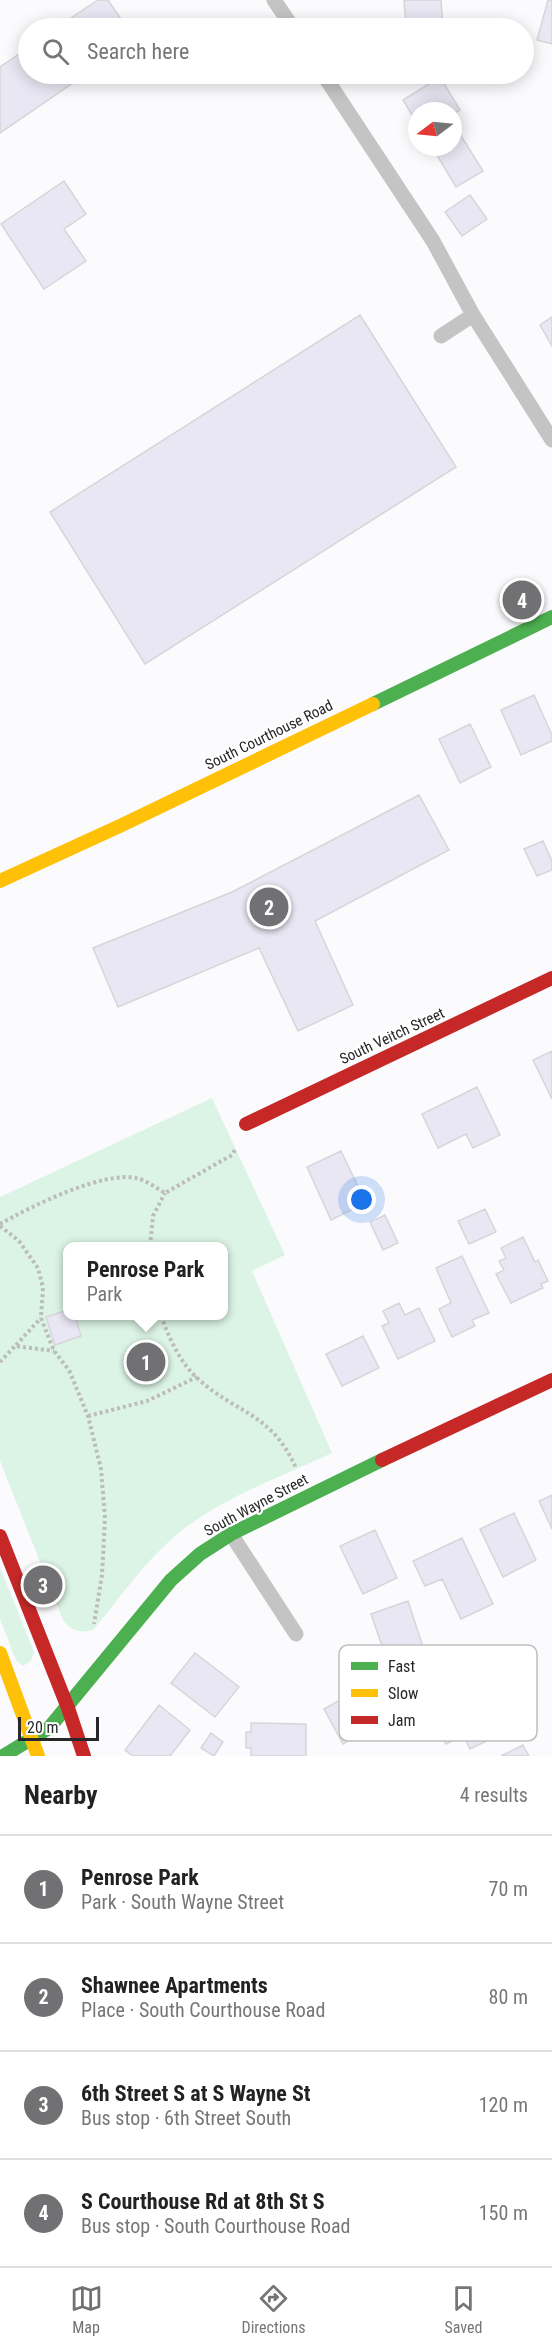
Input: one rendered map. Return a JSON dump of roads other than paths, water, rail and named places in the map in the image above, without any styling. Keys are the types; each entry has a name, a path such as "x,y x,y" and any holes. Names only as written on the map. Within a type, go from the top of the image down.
{"street":[{"name":"South Courthouse Road","path":"0,881 122,825 552,617"},
{"name":"South Veitch Street","path":"246,1124 552,978"},
{"name":"South Wayne Street","path":"3,1756 50,1728 171,1580 200,1554 231,1534 308,1495 552,1380"},
{"path":"0,1536 68,1708 84,1756"},
{"path":"0,1653 38,1756"}],"lane":[{"path":"274,0 286,18"},
{"path":"330,84 433,241 473,315 552,440"},
{"path":"441,336 473,315"},
{"path":"231,1534 296,1634"}],"place":[{"name":"S Courthouse Rd at 8th St S","path":"522,600"},
{"name":"Shawnee Apartments","path":"269,907"},
{"name":"Penrose Park","path":"146,1362"},
{"name":"6th Street S at S Wayne St","path":"43,1585"}]}
